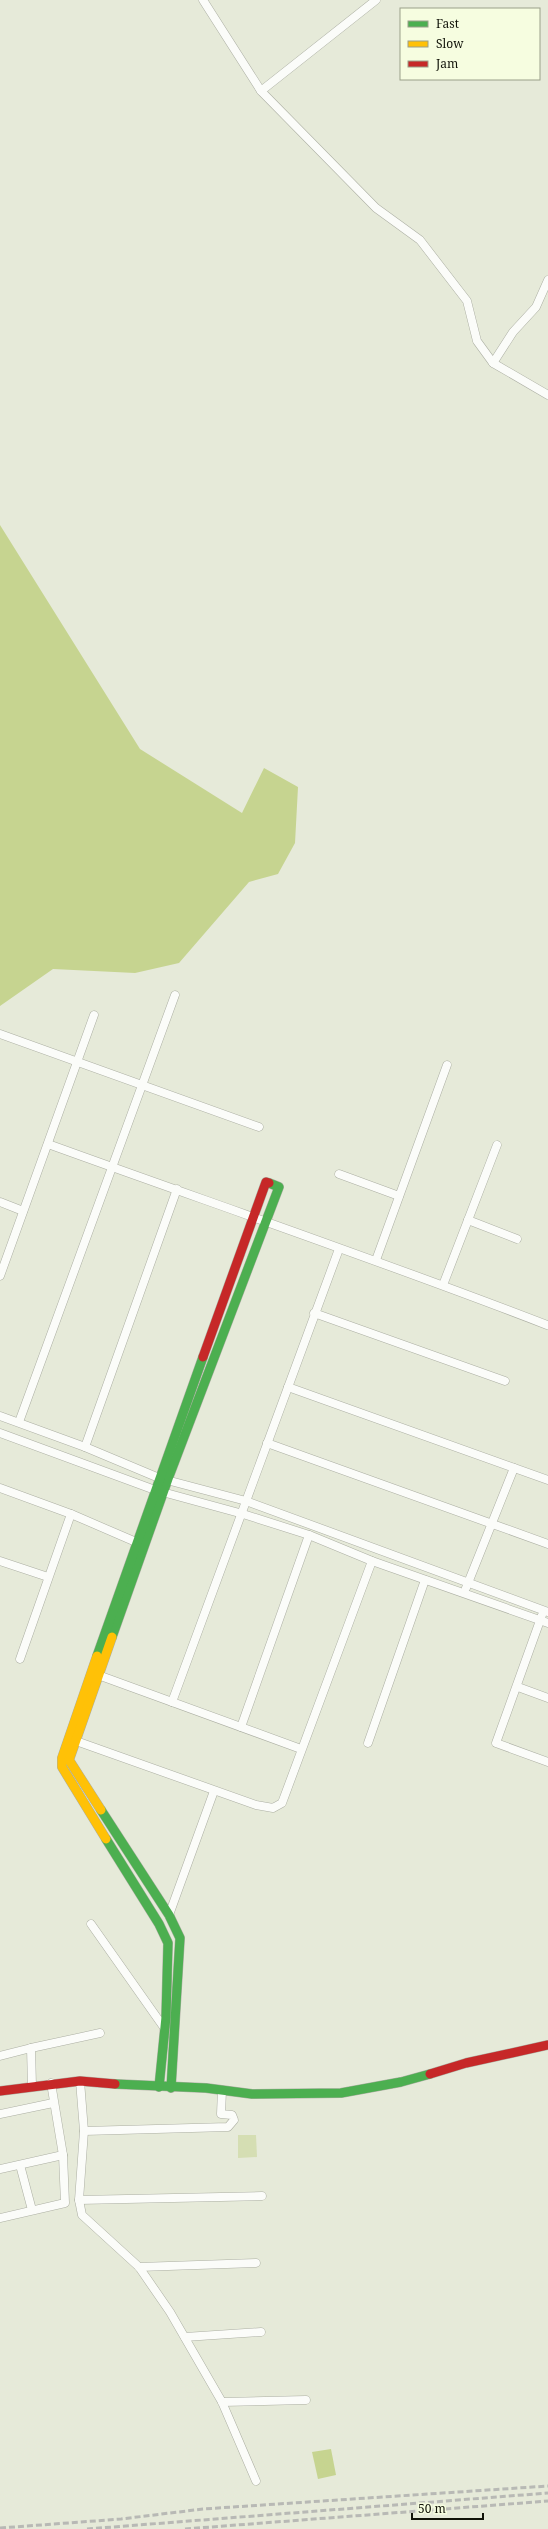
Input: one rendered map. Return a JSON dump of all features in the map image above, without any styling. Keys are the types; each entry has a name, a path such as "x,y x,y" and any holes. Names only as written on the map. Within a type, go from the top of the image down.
{"street":[{"path":"203,0 261,90 376,208 420,240 467,301 477,341 493,363 548,395"},
{"path":"261,90 376,0"},
{"path":"493,363 513,332 536,307 548,280"},
{"path":"19,1422 175,994"},
{"path":"0,1276 94,1015"},
{"path":"0,1034 259,1127"},
{"path":"376,1260 447,1065"},
{"path":"48,1144 253,1215 339,1249 376,1260 547,1325"},
{"path":"443,1285 497,1145"},
{"path":"339,1174 399,1196"},
{"path":"159,2088 165,2030 168,1943 159,1924 62,1768 62,1758 136,1542 164,1479 279,1187 266,1182 253,1215 164,1479"},
{"path":"85,1447 177,1189"},
{"path":"0,1202 23,1211"},
{"path":"468,1220 517,1239"},
{"path":"172,1702 243,1514 314,1313 339,1249"},
{"path":"314,1313 505,1381"},
{"path":"288,1387 548,1480"},
{"path":"0,1416 85,1447 164,1479 246,1502 468,1584 546,1611 540,1620 518,1687 496,1743 548,1762"},
{"path":"0,1433 159,1491 243,1514 309,1535 372,1561 548,1623"},
{"path":"267,1443 548,1544"},
{"path":"464,1594 514,1468"},
{"path":"0,1488 71,1514 136,1542"},
{"path":"159,1491 70,1760 169,1915 180,1938 171,2088"},
{"path":"20,1659 71,1514"},
{"path":"241,1727 309,1535"},
{"path":"0,1561 48,1577"},
{"path":"76,1741 214,1791 256,1805 274,1808 282,1803 372,1561"},
{"path":"368,1743 425,1580"},
{"path":"98,1675 301,1749"},
{"path":"518,1687 548,1698"},
{"path":"169,1915 214,1791"},
{"path":"91,1924 165,2030"},
{"path":"0,2056 100,2033"},
{"path":"0,2091 51,2083 80,2081 159,2088 222,2090 260,2094 341,2093 401,2082 466,2063 548,2045"},
{"path":"31,2048 32,2086"},
{"path":"80,2081 84,2131 79,2200 80,2211 85,2218 139,2267 185,2337 222,2402 256,2482"},
{"path":"0,2218 65,2202 63,2155 53,2103 51,2083"},
{"path":"84,2131 228,2127 234,2120 231,2114 221,2114 222,2090"},
{"path":"0,2114 53,2103"},
{"path":"0,2169 63,2155"},
{"path":"20,2165 32,2210"},
{"path":"79,2200 262,2196"},
{"path":"139,2267 256,2263"},
{"path":"185,2337 261,2332"},
{"path":"222,2402 306,2400"}],"shaded area":[{"path":"0,525 140,749 242,813 264,768 298,787 295,843 278,874 249,882 179,963 135,973 53,969 0,1006"},
{"path":"238,2135 256,2135 257,2157 238,2158"},
{"path":"331,2449 336,2475 318,2479 312,2452"}],"railway":[{"path":"0,2528 121,2519 203,2509 548,2486"},
{"path":"87,2529 548,2493"},
{"path":"185,2529 548,2501"}],"traffic: fast":[{"path":"112,1637 168,1479 279,1187 269,1183"},
{"path":"97,1656 203,1357"},
{"path":"101,1810 169,1915 180,1938 171,2088"},
{"path":"106,1839 159,1924 168,1943 166,2017 159,2087"},
{"path":"115,2084 206,2088 252,2094 341,2093 401,2082 430,2074"}],"traffic: slow":[{"path":"101,1810 69,1760 112,1637"},
{"path":"97,1656 62,1758 62,1767 106,1839"}],"traffic: jam":[{"path":"203,1357 266,1182 269,1183"},
{"path":"430,2074 466,2063 548,2045"},
{"path":"0,2091 80,2081 115,2084"}]}
